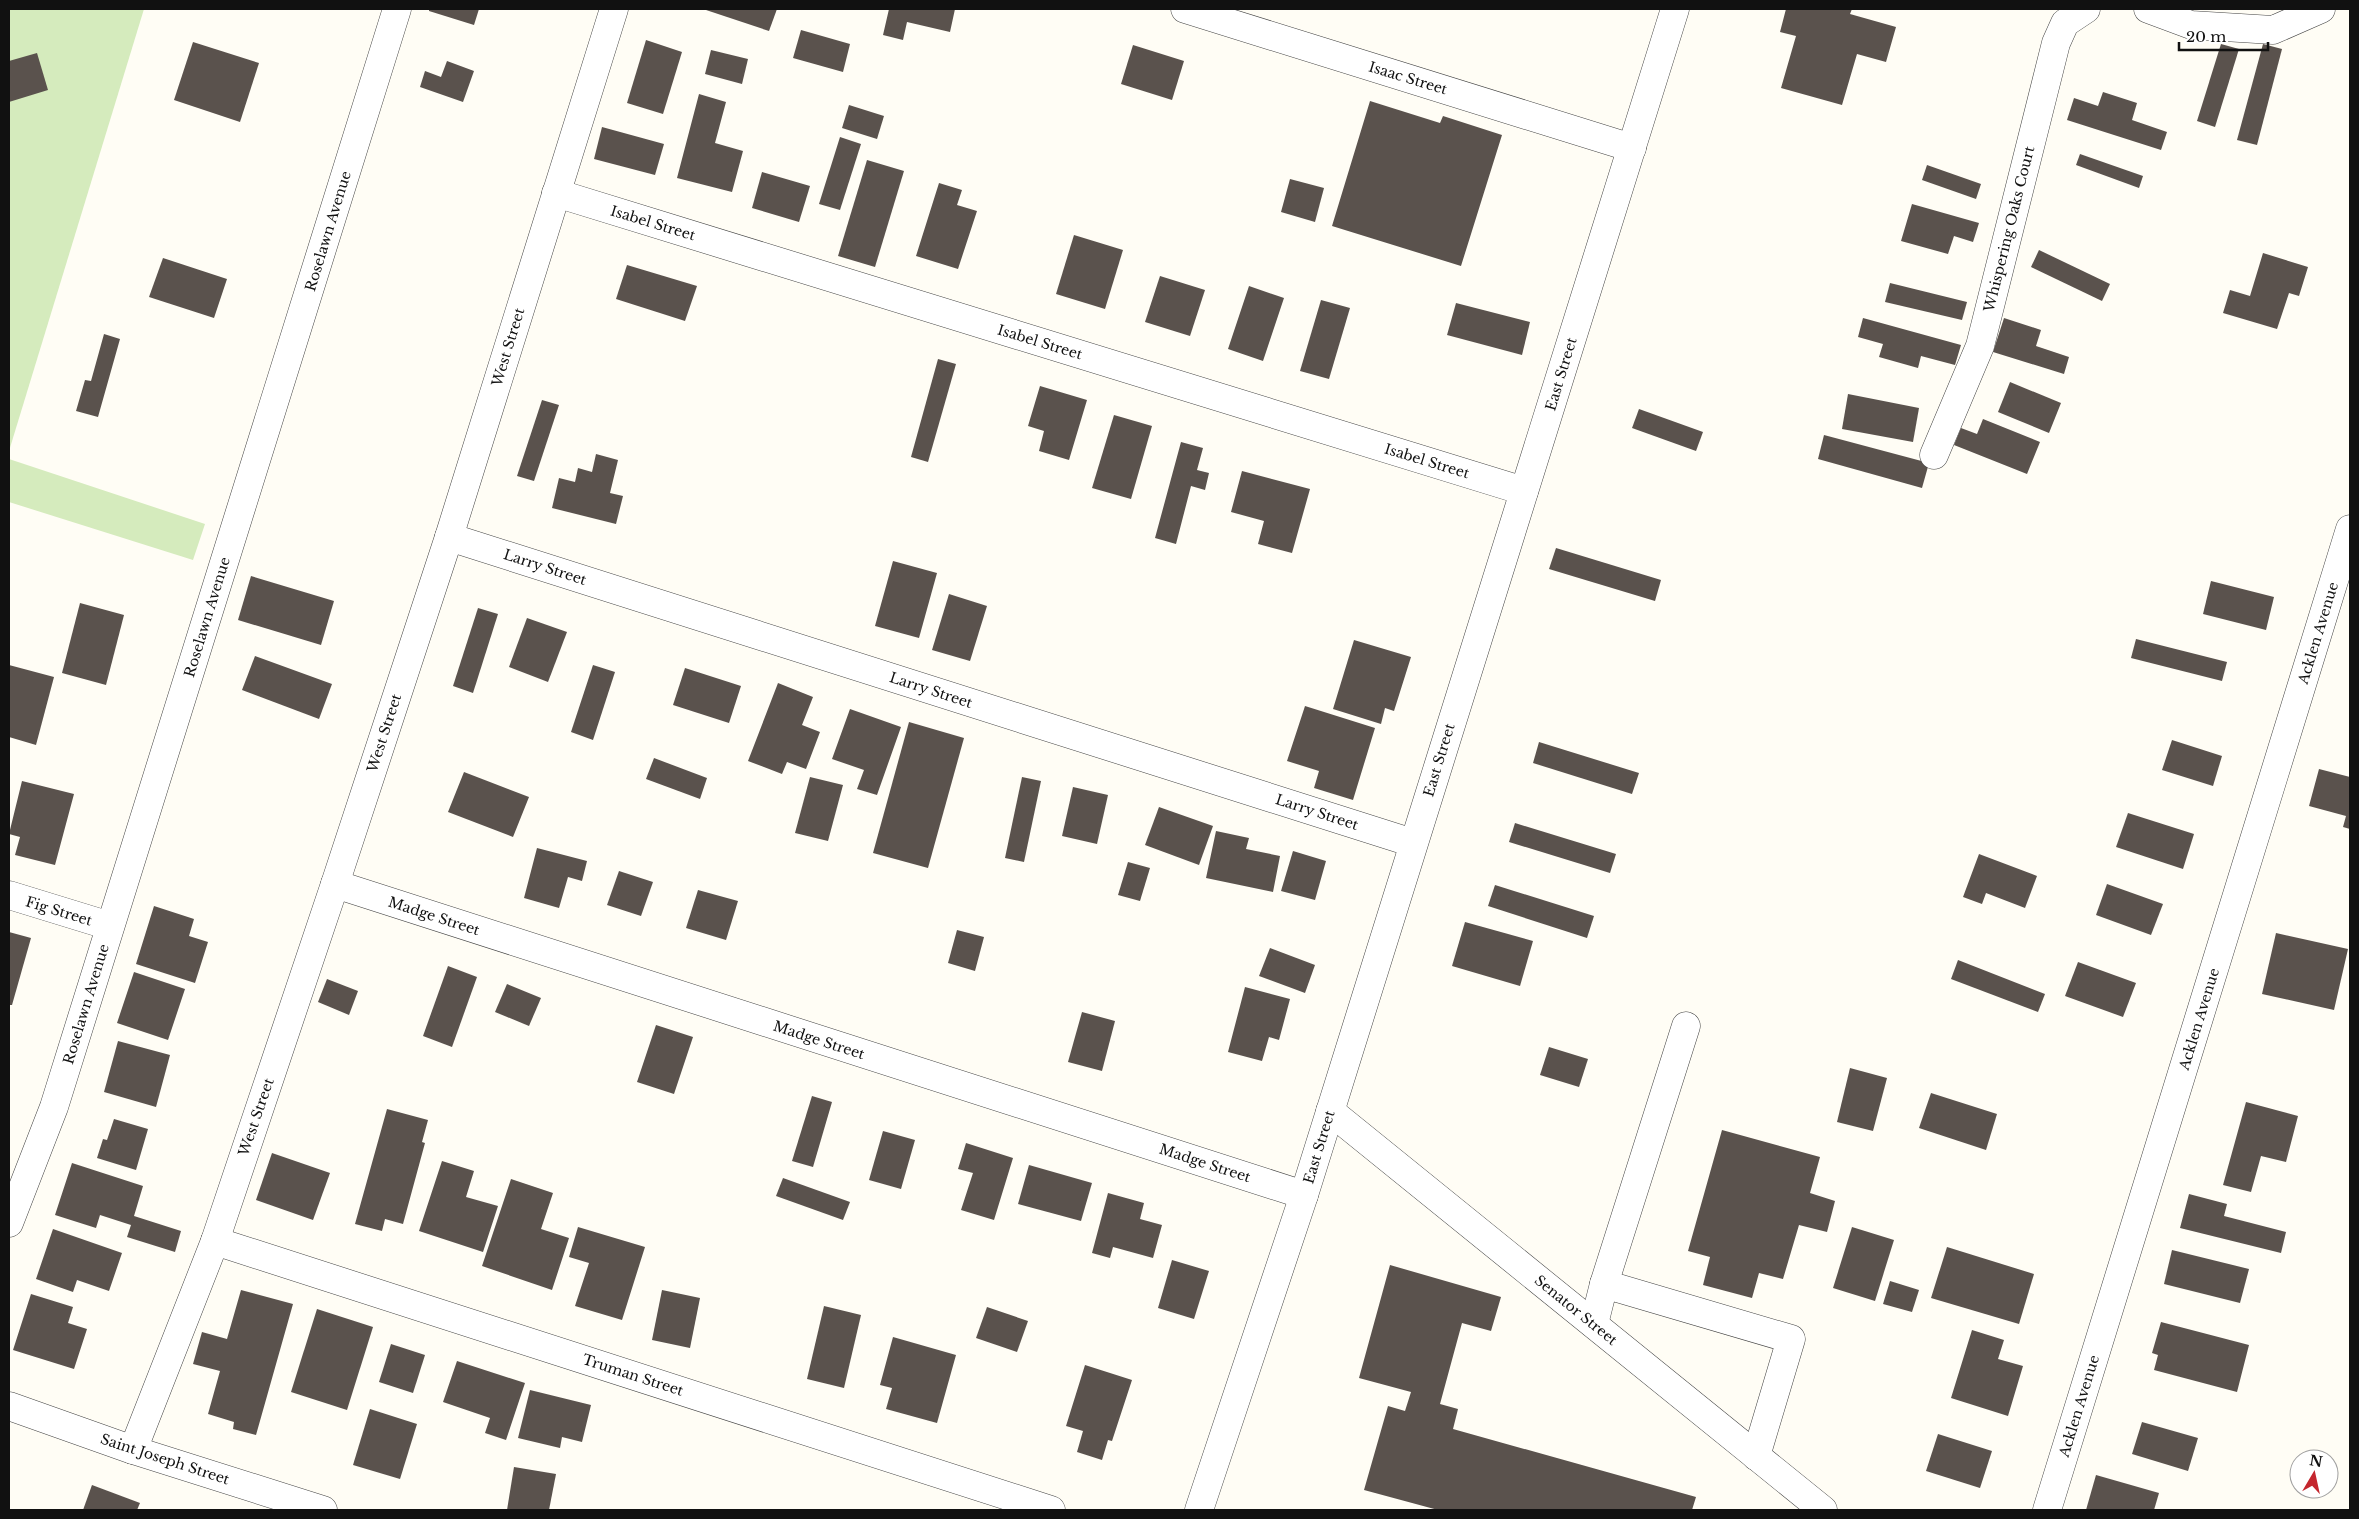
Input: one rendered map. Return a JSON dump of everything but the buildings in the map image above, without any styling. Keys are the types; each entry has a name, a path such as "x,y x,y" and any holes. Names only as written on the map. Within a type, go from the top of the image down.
{"street":[{"name":"Roselawn Avenue","path":"9,1223 54,1107 397,9"},
{"name":"West Street","path":"133,1450 215,1241 335,884 449,537 614,9"},
{"name":"Isaac Street","path":"1185,9 1632,148"},
{"name":"East Street","path":"1198,1510 1304,1195 1675,9"},
{"name":"Whispering Oaks Court","path":"1934,455 1980,346 2056,43 2065,23 2086,9"},
{"path":"2148,9 2192,25 2274,30 2321,9"},
{"name":"Isabel Street","path":"556,193 1524,490"},
{"name":"Acklen Avenue","path":"2047,1510 2350,529"},
{"name":"Larry Street","path":"449,537 1414,843"},
{"name":"Madge Street","path":"335,884 1304,1195"},
{"name":"Fig Street","path":"9,895 110,926"},
{"path":"1594,1324 1604,1284 1686,1026"},
{"name":"Senator Street","path":"1330,1111 1823,1510"},
{"name":"Truman Street","path":"215,1241 1051,1510"},
{"path":"1604,1284 1791,1339 1756,1456"},
{"name":"Saint Joseph Street","path":"9,1406 133,1450 322,1510"}],"green space":[{"path":"9,9 144,9 9,451"},
{"path":"9,459 205,524 193,560 9,502"}]}
